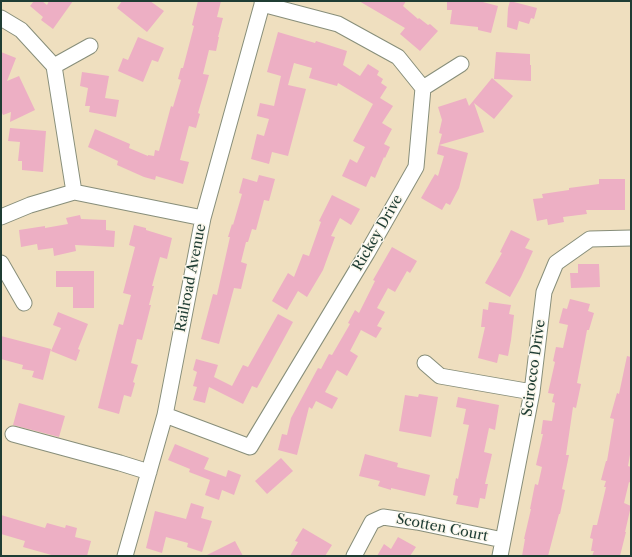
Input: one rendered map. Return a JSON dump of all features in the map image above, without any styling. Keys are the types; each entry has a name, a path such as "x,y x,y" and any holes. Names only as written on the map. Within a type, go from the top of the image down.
{"street":[{"path":"263,2 338,24 398,57 423,88 461,64"},
{"name":"Railroad Avenue","path":"125,556 164,415 203,218 263,2"},
{"path":"1,18 20,30 54,66 74,192"},
{"path":"54,66 90,46"},
{"name":"Rickey Drive","path":"164,415 250,447 367,253 416,167 423,88"},
{"path":"1,217 30,204 74,192 203,218"},
{"name":"Scirocco Drive","path":"500,556 532,392 544,292 556,263 590,240 631,238"},
{"path":"1,263 24,303"},
{"path":"425,363 440,376 532,392"},
{"path":"13,434 149,472"},
{"name":"Scotten Court","path":"354,556 372,522 383,517 417,522 503,540"}],"building":[{"path":"34,1 42,1 47,5 49,1 73,1 53,29 41,20 43,17 30,6"},
{"path":"122,1 150,1 164,11 147,32 117,8"},
{"path":"198,1 221,1 217,17 223,18 216,51 209,50 203,74 209,75 198,113 200,114 196,128 189,126 180,160 189,162 183,184 156,176 155,180 144,177 117,165 118,161 88,147 95,129 130,144 129,148 148,156 154,156 155,150 159,151 171,106 173,107 181,80 178,79 181,68 183,68 194,26 192,25"},
{"path":"359,1 406,1 403,6 418,19 419,18 428,25 430,24 438,31 420,51 400,34 405,28"},
{"path":"447,1 479,1 498,6 491,33 478,30 478,27 450,24 452,10 447,10"},
{"path":"510,1 537,8 534,19 531,18 529,24 519,21 517,30 507,27"},
{"path":"278,32 315,43 316,41 347,51 343,65 360,76 368,64 379,71 377,75 383,79 381,83 387,87 380,98 393,106 382,123 392,129 384,144 390,147 375,178 371,176 366,187 342,176 350,159 357,163 365,147 353,141 373,104 338,83 337,86 309,78 312,68 294,63 288,85 306,89 288,156 272,152 269,164 251,159 257,134 264,136 269,119 257,116 260,103 274,106 281,76 267,72"},
{"path":"138,37 164,48 158,62 152,60 143,82 118,71 123,58 128,60"},
{"path":"1,52 16,58 7,81 19,76 35,110 10,122 11,112 3,115 1,111"},
{"path":"496,52 530,54 531,81 494,79"},
{"path":"82,72 109,76 105,98 119,100 116,117 89,112 90,106 85,106 88,88 80,86"},
{"path":"492,78 513,96 494,119 474,103 484,132 439,145 442,134 439,133 442,120 438,107 466,98 469,106"},
{"path":"10,128 46,131 43,172 22,170 22,161 18,161 20,142 8,141"},
{"path":"439,145 468,153 459,188 450,205 446,203 442,210 421,198 435,174 438,176 444,156 437,154"},
{"path":"259,175 275,179 269,201 264,200 256,230 252,229 248,242 246,242 241,262 247,264 241,289 234,288 219,344 201,339 213,294 217,295 230,237 228,237 242,194 239,193 243,178 257,182"},
{"path":"599,179 625,179 625,210 586,210 587,214 563,217 564,222 548,225 547,219 537,221 533,199 543,198 542,194 569,190 569,188 599,184"},
{"path":"332,195 360,209 351,225 340,218 331,236 335,237 323,270 307,297 298,291 287,310 272,301 288,273 294,277 303,254 309,256 321,222 319,221"},
{"path":"80,215 81,219 106,220 106,230 115,231 114,247 75,245 76,251 54,256 53,248 38,250 37,244 21,247 19,230 68,224 66,218"},
{"path":"134,225 172,238 167,259 160,257 152,286 154,286 149,305 151,305 142,340 137,339 131,363 138,365 133,382 135,383 131,397 124,395 119,414 98,408 119,324 123,325 131,295 123,293 135,247 129,245"},
{"path":"511,230 530,239 525,248 533,251 510,297 485,283 502,253 500,252"},
{"path":"392,247 417,261 410,273 407,271 395,292 388,288 377,308 385,312 377,326 382,328 376,338 361,330 350,351 358,356 347,376 337,370 325,392 338,398 332,409 316,401 312,409 309,407 297,455 278,450 282,434 287,435 291,418 318,368 321,369 329,354 332,355 350,324 348,323 355,310 359,313 375,281 373,280"},
{"path":"578,264 599,264 600,287 571,288 570,273 578,273"},
{"path":"56,271 94,271 94,308 73,308 73,287 56,287"},
{"path":"570,299 590,304 588,311 594,313 589,330 587,330 577,383 581,384 576,408 573,407 566,455 569,455 562,489 565,490 548,556 522,556 535,484 538,485 542,467 536,465 543,434 541,434 543,420 552,421 555,403 552,402 554,394 548,393 555,362 553,361 556,347 563,348 568,325 559,323 563,308 567,309"},
{"path":"489,302 511,305 509,314 514,315 508,356 499,354 497,363 478,358 485,327 481,327 483,309 488,310"},
{"path":"58,312 88,324 78,349 80,350 76,361 51,351 61,328 53,325"},
{"path":"278,314 293,322 257,388 252,386 243,404 209,387 205,403 193,400 197,387 193,386 197,372 193,370 196,359 218,365 214,377 232,386 243,365 248,367"},
{"path":"1,336 51,349 43,380 32,377 34,371 22,369 23,365 1,359"},
{"path":"627,356 631,357 631,449 628,466 631,467 631,483 629,482 624,503 631,506 620,556 592,556 594,551 591,551 593,539 590,538 593,525 597,525 606,487 604,487 606,481 601,480 607,461 614,419 610,418 617,393 619,394"},
{"path":"419,394 438,397 431,437 399,431 405,395 418,397"},
{"path":"458,397 499,405 495,430 489,428 484,452 492,454 485,484 488,484 485,499 480,498 478,508 456,504 458,496 453,495 456,478 458,479 469,425 463,424 466,409 456,407"},
{"path":"19,403 65,416 59,437 13,425"},
{"path":"175,444 209,458 204,469 226,477 228,470 241,475 234,495 222,490 219,500 205,495 210,480 189,472 190,469 168,460"},
{"path":"365,454 398,463 397,467 430,475 425,496 391,488 391,490 378,486 380,481 359,476"},
{"path":"281,458 293,471 267,494 255,481"},
{"path":"191,503 204,507 201,518 212,521 202,552 187,547 188,543 166,537 162,553 146,548 155,511 186,519"},
{"path":"1,515 45,528 47,523 65,528 66,525 77,528 75,537 91,541 87,556 55,556 23,547 25,541 1,534"},
{"path":"303,528 332,545 325,556 290,556 298,542 295,541"},
{"path":"398,537 416,547 410,556 377,556 384,544 391,549"},
{"path":"235,541 243,556 205,556"}]}
